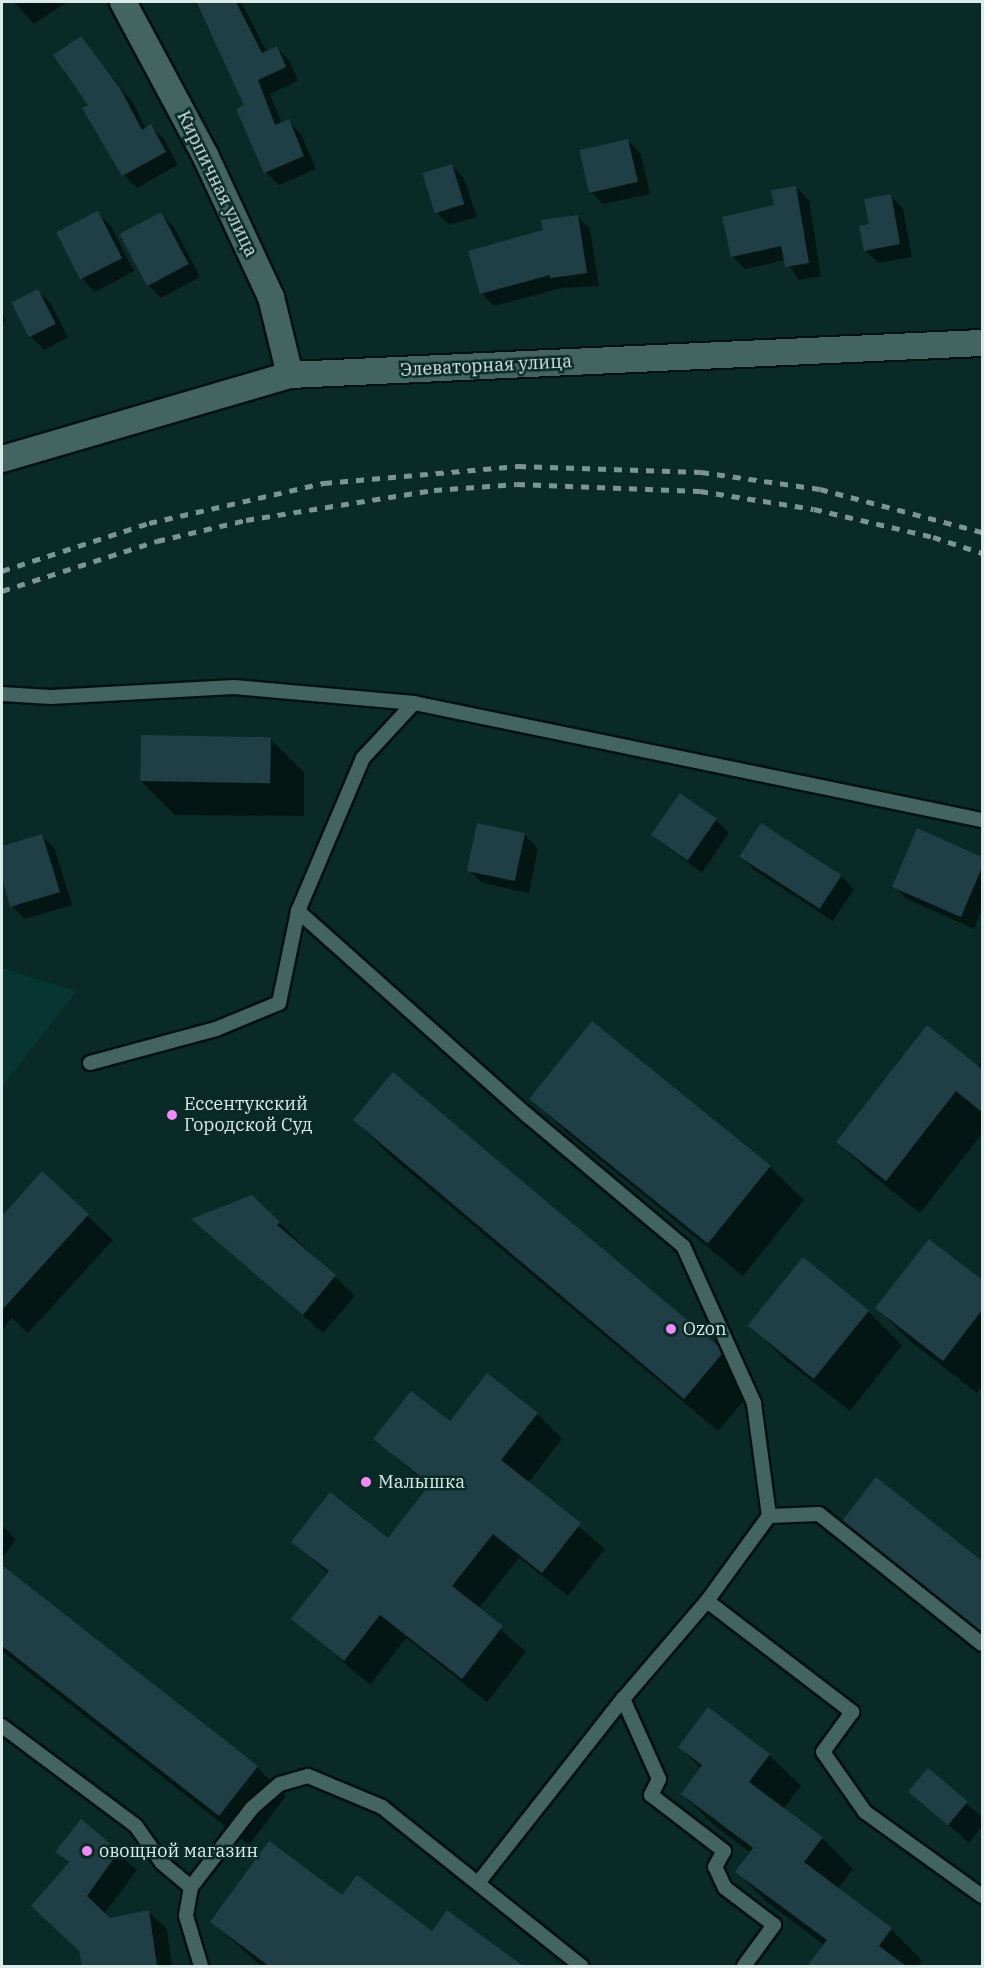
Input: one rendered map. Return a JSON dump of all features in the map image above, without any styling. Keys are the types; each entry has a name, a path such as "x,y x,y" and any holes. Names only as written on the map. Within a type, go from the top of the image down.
{"street":[{"name":"Кирпичная улица","path":"123,2 205,155 271,297 290,375"},
{"name":"Элеваторная улица","path":"2,459 290,375 982,343"}],"lane":[{"path":"2,694 51,697 234,687 414,703 982,820"},
{"path":"90,1063 216,1029 279,1003 298,911 363,758 414,703"},
{"path":"298,911 528,1116 683,1246 754,1403 769,1516 707,1601 623,1699 478,1883"},
{"path":"769,1516 819,1514 982,1644"},
{"path":"707,1601 852,1712 823,1752 865,1812 982,1896"},
{"path":"623,1699 659,1779 651,1795 724,1851 715,1867 725,1888 774,1925 744,1966"},
{"path":"2,1726 136,1826 162,1863 191,1887"},
{"path":"201,1966 186,1916 191,1887 252,1808 280,1784 308,1776 382,1807 581,1966"}],"shaded area":[{"path":"2,968 77,991 2,1087"}],"building":[{"path":"196,2 236,2 262,53 277,46 286,67 258,80 275,125 289,119 304,156 264,173 236,109 244,105"},
{"path":"81,36 120,88 142,130 151,124 166,152 122,176 82,108 88,105 53,55"},
{"path":"628,139 638,182 589,193 579,150"},
{"path":"452,164 464,204 435,213 422,173"},
{"path":"796,186 809,263 785,267 781,246 731,257 722,217 774,205 771,190"},
{"path":"891,194 900,244 864,251 859,226 869,224 864,199"},
{"path":"98,211 122,258 80,280 56,232"},
{"path":"161,212 189,264 147,286 120,234"},
{"path":"578,215 587,273 550,278 550,275 480,294 468,251 543,230 541,220"},
{"path":"38,289 56,324 29,337 11,303"},
{"path":"141,735 271,737 270,783 140,781"},
{"path":"680,793 717,819 688,861 651,835"},
{"path":"477,823 525,833 515,881 467,871"},
{"path":"761,823 842,875 820,909 739,857"},
{"path":"917,828 982,857 982,867 961,917 892,887"},
{"path":"42,834 60,892 10,907 2,877 2,846"},
{"path":"592,1021 771,1166 708,1243 529,1099"},
{"path":"927,1025 982,1069 982,1112 956,1091 886,1181 836,1142"},
{"path":"393,1072 718,1346 722,1354 684,1399 353,1120"},
{"path":"42,1171 89,1214 2,1310 2,1216"},
{"path":"252,1195 280,1222 277,1225 336,1275 303,1315 191,1219"},
{"path":"929,1239 982,1280 982,1310 943,1361 875,1308"},
{"path":"803,1257 869,1310 814,1379 748,1325"},
{"path":"487,1373 538,1413 501,1460 581,1523 542,1573 493,1534 452,1586 503,1626 462,1679 380,1615 344,1661 291,1619 329,1571 291,1542 330,1492 388,1538 430,1484 373,1439 411,1391 450,1421"},
{"path":"876,1477 982,1561 982,1633 842,1521"},
{"path":"2,1565 258,1766 219,1816 2,1646"},
{"path":"708,1707 770,1754 749,1782 823,1837 804,1862 892,1928 879,1946 906,1966 807,1966 827,1940 735,1872 753,1848 681,1794 702,1765 678,1747"},
{"path":"928,1768 968,1801 948,1825 908,1792"},
{"path":"81,1819 119,1851 87,1896 110,1918 149,1910 157,1966 82,1966 79,1951 31,1906 69,1862 55,1852"},
{"path":"269,1841 342,1895 357,1875 432,1931 447,1910 523,1966 269,1966 210,1922"}],"railway":[{"path":"2,571 149,523 324,483 518,466 701,472 820,489 982,532"},
{"path":"2,591 157,541 246,520 434,490 517,484 700,491 814,509 933,537 982,553"}],"place":[{"name":"Ессентукский Городской Суд","path":"172,1115"},
{"name":"Ozon","path":"671,1329"},
{"name":"Малышка","path":"366,1482"},
{"name":"овощной магазин","path":"87,1851"}]}
